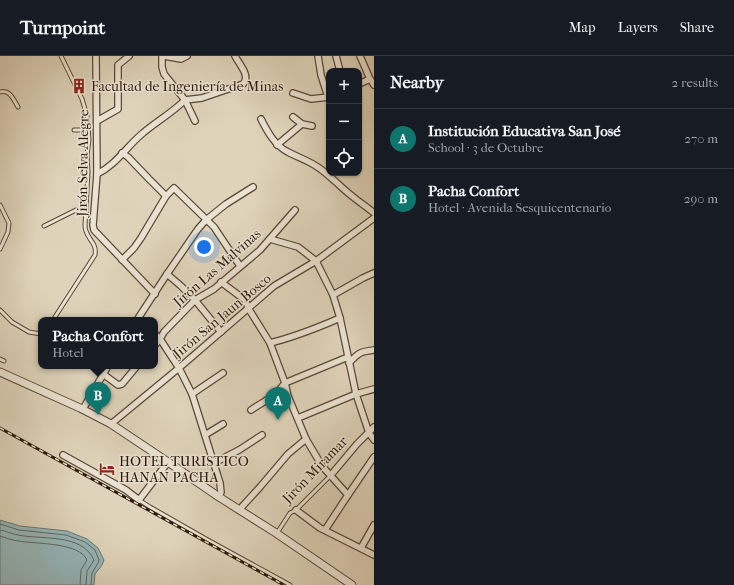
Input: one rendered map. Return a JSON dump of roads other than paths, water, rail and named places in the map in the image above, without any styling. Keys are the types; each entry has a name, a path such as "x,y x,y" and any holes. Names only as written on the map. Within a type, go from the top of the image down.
{"street":[{"name":"Jirón Selva Alegre","path":"96,56 97,174 93,225 94,230 155,294"},
{"path":"97,121 118,109 118,65 129,56"},
{"path":"187,56 181,59 163,56 162,67 164,74 185,100 195,121"},
{"path":"97,174 108,168 142,133 185,100 202,98 239,86 245,82 246,79 244,71 235,56"},
{"path":"318,56 321,75 326,91"},
{"path":"336,56 339,68"},
{"path":"360,56 372,77 374,86"},
{"path":"362,82 372,77"},
{"path":"293,93 311,99 326,97"},
{"path":"293,117 302,124 312,126"},
{"path":"261,119 277,145 287,152 316,166 374,213"},
{"path":"277,145 302,124"},
{"path":"122,153 128,157 166,196"},
{"path":"140,317 167,274 206,220 226,204 253,187"},
{"path":"122,260 142,238 166,196 174,188 214,227 240,266"},
{"name":"Jirón Las Malvinas","path":"158,341 164,332 195,300 214,289 260,250 296,210"},
{"name":"Jirón San Jaun Bosco","path":"111,424 274,286 316,261 374,218"},
{"path":"270,239 298,247 316,261 333,295 340,318 356,394 369,433 374,440"},
{"path":"167,274 195,300 221,332"},
{"path":"333,295 363,278 374,274"},
{"path":"221,282 244,300 249,307 270,343 285,383 288,396 306,439 322,466 331,474 348,495"},
{"path":"270,343 290,338 340,318"},
{"path":"160,339 179,368 192,394 220,483 219,497"},
{"path":"251,410 274,394 285,383 349,360 361,351 374,350"},
{"path":"83,410 106,369"},
{"path":"103,374 118,385 122,384 134,369"},
{"path":"0,372 111,424 352,585"},
{"path":"192,394 223,373"},
{"path":"298,418 356,394 374,389"},
{"path":"205,435 223,424"},
{"name":"Jirón Miramar","path":"331,474 374,427"},
{"path":"214,463 239,450 262,435"},
{"path":"239,510 288,454 306,439"},
{"path":"63,455 126,490 139,500 168,462"},
{"path":"325,530 348,495 372,464 374,457"},
{"path":"296,510 320,528 374,555"},
{"path":"361,548 374,525"}],"lane":[{"path":"56,317 95,255 96,250 86,231 85,225 88,172 87,155 89,140 87,116 82,99 61,56"},
{"path":"0,92 4,91 10,94 18,107"},
{"path":"74,130 88,130"},
{"path":"0,205 9,223 8,232 0,249"},
{"path":"44,226 76,210 86,213"},
{"path":"0,310 12,322 29,332 38,334"},
{"name":"Jirón Miramar","path":"276,533 290,513 296,510 331,474"},
{"path":"139,500 200,536 290,585"}],"water":[{"path":"0,520 20,526 67,531 87,539 98,548 104,560 95,574 94,585 0,585"}],"railway":[{"path":"0,428 284,585"}],"place":[{"name":"Facultad de Ingeniería de Minas","path":"79,86"},
{"name":"Pacha Confort","path":"98,415"},
{"name":"Institución Educativa San José","path":"278,420"},
{"name":"HOTEL TURISTICO HANAN PACHA","path":"107,469"}]}
